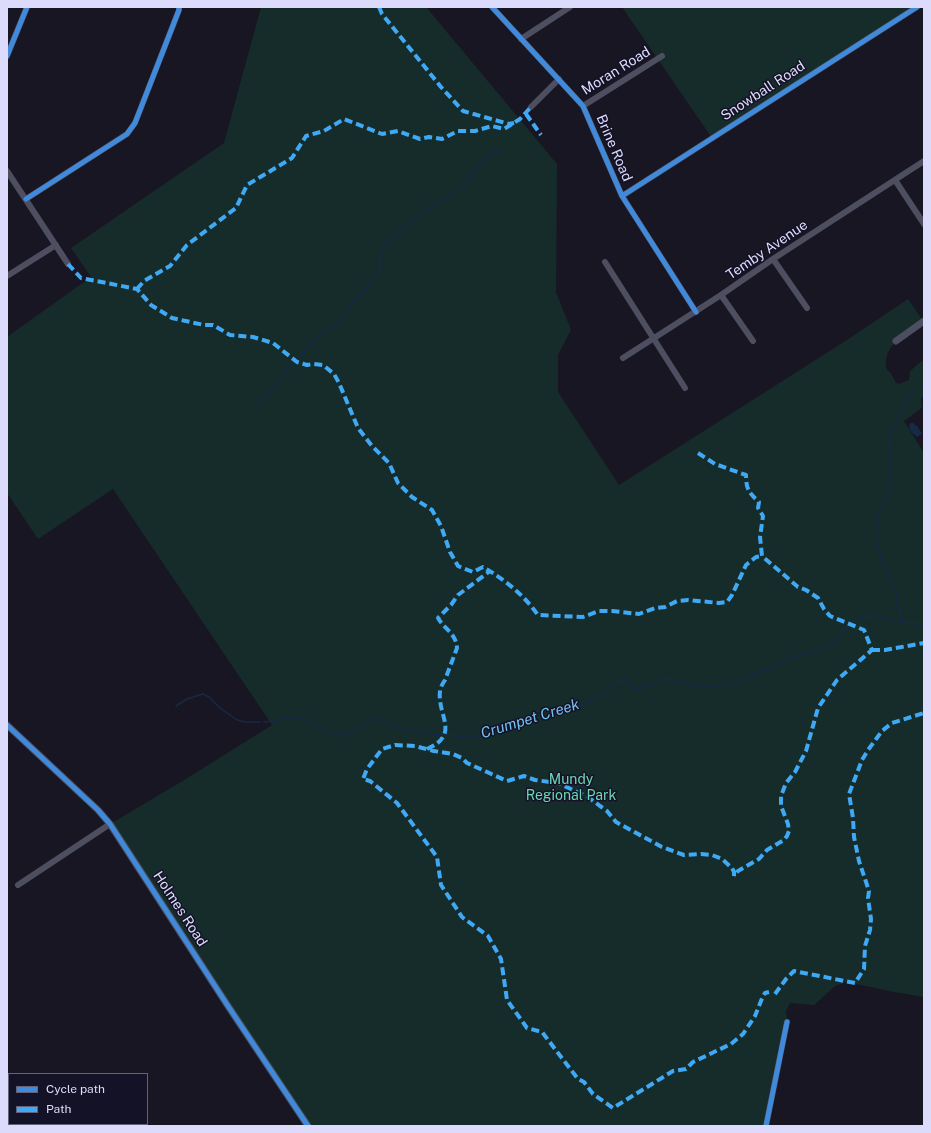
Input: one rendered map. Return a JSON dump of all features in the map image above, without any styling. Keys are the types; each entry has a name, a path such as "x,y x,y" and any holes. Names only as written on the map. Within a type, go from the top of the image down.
{"street":[{"path":"7,56 26,7"},
{"path":"26,199 127,134 135,123 179,7"},
{"name":"Brine Road","path":"492,7 583,106 622,196 696,312"},
{"path":"521,38 570,7"},
{"name":"Snowball Road","path":"622,196 917,7"},
{"name":"Moran Road","path":"583,106 662,56"},
{"path":"531,107 559,79"},
{"name":"Temby Avenue","path":"623,358 696,312 924,162"},
{"path":"7,171 68,264"},
{"path":"895,180 924,224"},
{"path":"7,276 56,246"},
{"path":"773,260 808,308"},
{"path":"605,262 685,388"},
{"path":"721,295 753,341"},
{"path":"896,341 924,321"},
{"name":"Holmes Road","path":"7,725 98,810 110,824 308,1126"},
{"path":"18,885 110,824"},
{"path":"766,1126 787,1022"}],"green space":[{"name":"Mundy Regional Park","path":"261,7 426,7 557,164 556,292 571,330 558,355 558,392 619,485 850,338 908,299 923,321 896,341 887,354 886,361 887,370 890,372 896,383 899,384 909,380 910,371 924,359 924,395 921,398 922,407 904,421 924,453 924,997 847,982 835,986 814,1005 790,1003 786,1011 787,1022 766,1126 308,1126 110,824 272,725 113,489 38,539 7,493 7,337 91,277 71,248 224,143"},
{"path":"622,7 917,7 712,138"}],"water":[{"path":"910,423 913,423 918,427 922,434 917,437 914,435 909,426"}],"waterway":[{"path":"299,359 312,341 346,316 346,311 350,305 367,287 379,271 382,250 387,243 403,228 434,204 447,197 467,182 483,160 502,148"},
{"path":"258,407 285,372 295,363"},
{"path":"903,623 897,604 895,588 877,546 878,515 890,486 890,457 888,448 891,431 914,388"},
{"name":"Crumpet Creek","path":"850,623 864,616 882,618 903,623 924,624"},
{"name":"Crumpet Creek","path":"446,735 467,737 476,736 514,721 555,715 589,702 617,682 624,680 634,688 639,689 661,680 669,679 707,687 735,683 788,659 827,647 849,624"},
{"name":"Crumpet Creek","path":"176,706 187,699 203,694 209,697 220,708 237,720 245,722 260,722"},
{"name":"Crumpet Creek","path":"264,722 287,718 300,718 309,721 330,733 343,735 349,734 373,717 397,727 443,735"}],"marked path":[{"path":"379,7 382,14 441,87 463,111 509,124 514,123"},
{"path":"137,289 144,281 170,266 187,245 236,208 247,185 292,158 306,136 324,131 344,119 382,134 398,131 420,139 429,137 442,139 458,131 475,131 492,126 504,129 520,119 531,107"},
{"path":"526,114 541,135"},
{"path":"68,264 81,278 137,289 151,305 172,318 204,325 213,325 230,335 253,337 273,343 297,362 307,365 323,365 334,374 358,428 372,446 389,463 398,483 412,497 432,510 441,526 450,552 458,566 473,572 483,567 506,582 520,594 538,615 583,617 599,611 639,614 655,608 665,607 677,601 688,600 719,603 727,602 732,595 746,565 756,557 762,556"},
{"path":"698,453 715,464 746,475 747,487 750,493 759,502 758,508 763,516 760,537 762,556 798,587 806,590 818,598 830,616 864,630 872,650 837,680 818,708 806,751 795,772 786,783 781,796 781,806 788,824 789,831 787,836 784,840 767,850 759,859 738,871 734,876"},
{"path":"427,749 437,743 443,737 445,731 440,700 440,690 457,648 455,639 438,618 451,605 458,595 490,571"},
{"path":"872,650 885,650 924,643"},
{"path":"775,994 794,971 855,983 864,969 865,946 870,930 871,919 868,898 869,891 859,861 854,837 853,818 849,794 862,760 882,731 892,723 924,713"},
{"path":"734,876 732,868 722,859 712,855 684,855 662,847 616,822 607,811 588,797 558,783 535,780 524,776 507,781 467,763 462,758 453,754 415,746 395,745 382,749 367,769 363,779 370,781 397,803 437,857 441,885 462,917 488,936 501,959 507,1000 527,1028 542,1032 578,1079 584,1082 593,1094 613,1108 673,1071 686,1069 693,1062 731,1044 743,1034 755,1016 763,996 765,993 769,992"}],"cycle path":[{"path":"7,56 27,7"},
{"path":"26,199 127,134 135,123 179,7"},
{"path":"492,7 583,106 622,196 696,312"},
{"path":"622,196 917,7"},
{"path":"7,725 98,810 110,824 308,1126"},
{"path":"766,1126 787,1022"}]}
